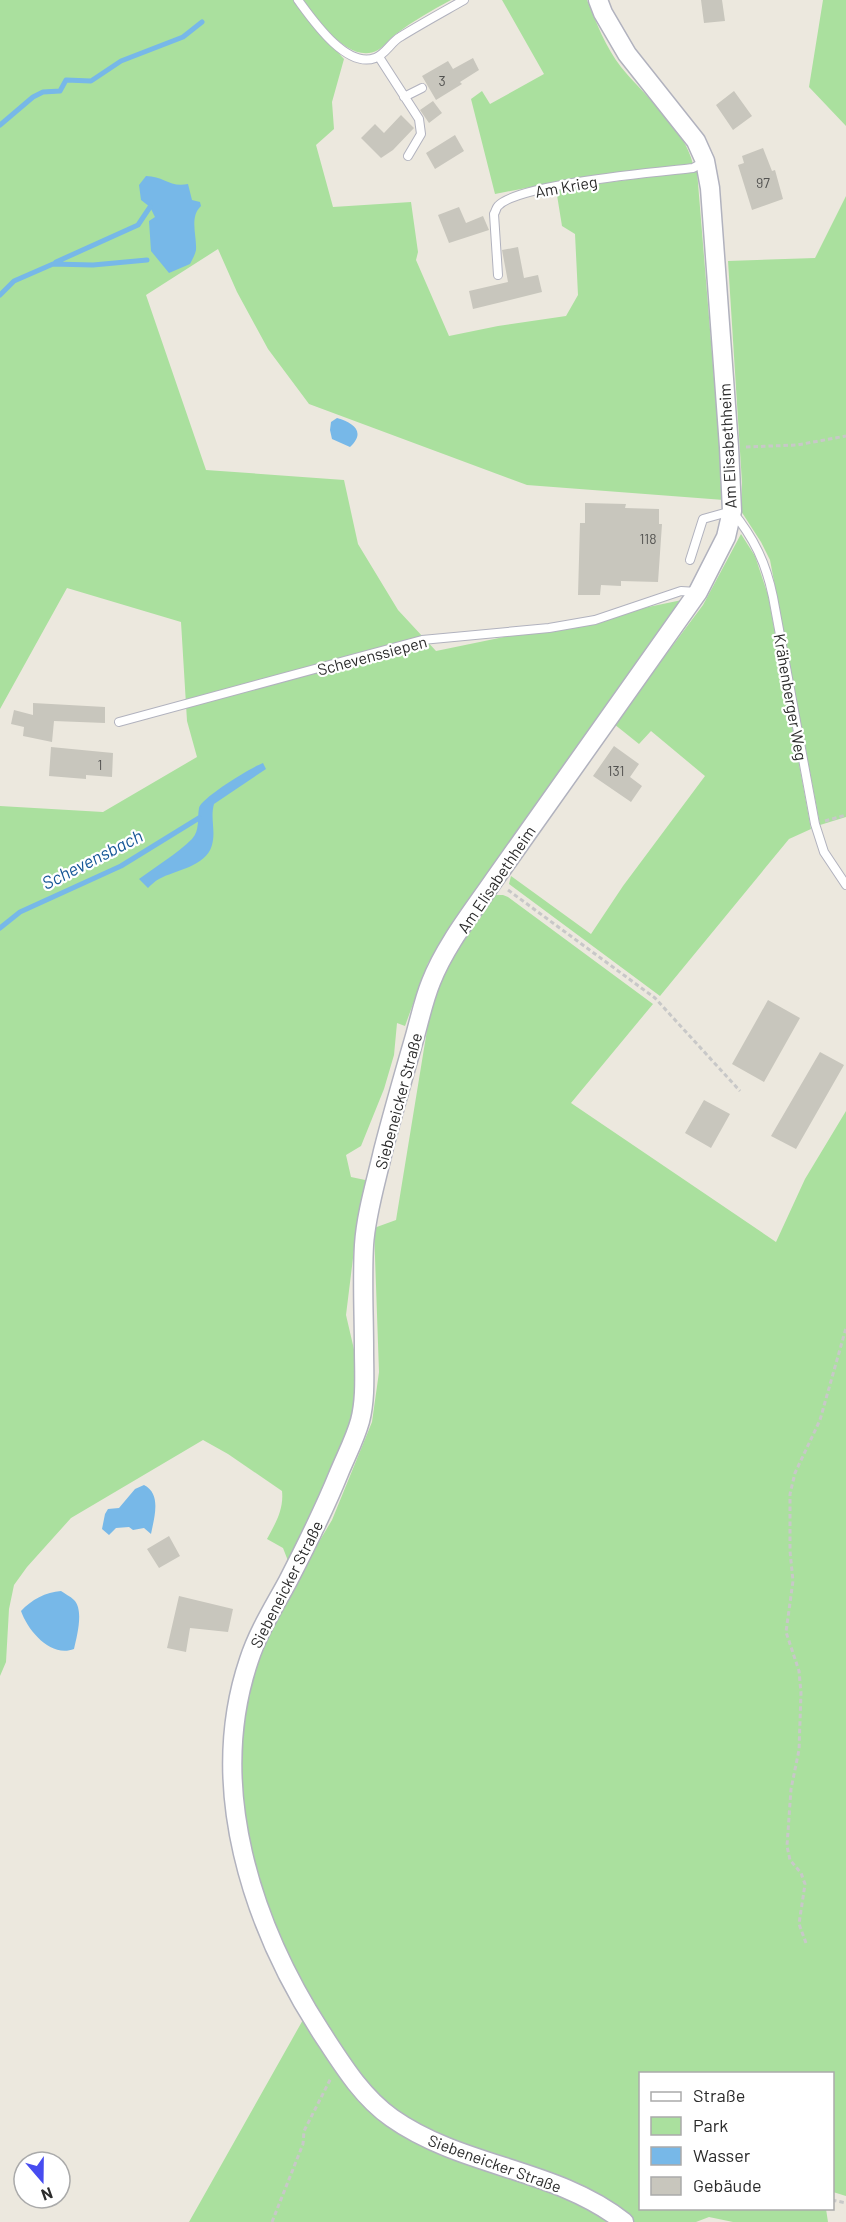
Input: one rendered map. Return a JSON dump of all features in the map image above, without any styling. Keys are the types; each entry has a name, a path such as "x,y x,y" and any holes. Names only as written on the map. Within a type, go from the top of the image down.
{"street":[{"name":"Am Elisabethheim","path":"431,981 447,951 494,880 698,592 726,537 732,511 710,188 705,161 696,141 627,54 598,0"},
{"name":"Siebeneicker Straße","path":"431,981 395,1103 365,1227 363,1260 365,1389 360,1421 324,1509 253,1648 242,1683 233,1737 236,1815 244,1862 253,1894 291,1980 343,2065 362,2090 382,2110 427,2140 576,2192 607,2208 624,2222"}],"lane":[{"path":"298,0 319,27 342,50 359,58 370,59 379,57 398,38 464,0"},
{"path":"379,57 419,119 421,134 408,156"},
{"path":"404,97 422,88"},
{"name":"Am Krieg","path":"498,275 494,214 499,205 520,194 557,186 693,168 705,161"},
{"path":"690,560 702,519 732,511"},
{"name":"Krähenberger Weg","path":"732,511 751,536 768,573 815,824 824,852 846,885"},
{"name":"Schevenssiepen","path":"119,722 422,639 572,624 595,620 681,591 698,592"}],"path":[{"path":"729,447 784,447 846,436"},
{"path":"815,824 846,815"},
{"path":"494,880 655,998 740,1091"},
{"path":"806,1943 799,1924 805,1884 801,1873 790,1860 787,1846 791,1789 799,1750 801,1693 799,1671 786,1632 793,1581 790,1551 790,1494 795,1473 820,1420 846,1328"},
{"path":"272,2222 303,2144 304,2131 327,2083 343,2065"}],"green space":[{"path":"0,0 294,0 344,59 332,102 334,129 316,145 333,207 411,202 418,252 416,260 449,336 566,316 578,295 575,234 562,226 556,189 697,171 724,500 527,485 309,404 268,349 237,292 218,249 146,295 206,470 344,480 358,544 398,610 436,651 682,600 603,715 494,863 428,963 405,1026 397,1023 394,1055 384,1089 361,1146 346,1155 351,1177 370,1181 355,1242 346,1315 359,1371 350,1424 290,1566 283,1548 267,1539 280,1511 282,1491 203,1440 71,1518 27,1567 14,1585 9,1609 6,1662 0,1676 0,806 103,812 197,757 187,721 181,622 67,588 0,709"},
{"path":"303,0 451,0 409,25 383,47 367,53 356,52 335,38"},
{"path":"502,0 587,0 616,60 672,124 688,150 693,164 557,182 495,194 471,99 482,91 490,104 544,74"},
{"path":"823,0 846,0 846,126 809,87"},
{"path":"846,196 846,817 820,825 770,560 741,511 742,483 728,261 815,258"},
{"path":"741,534 755,556 768,595 811,829 789,839 660,996 509,884 511,876 591,934 623,886 705,776 651,731 639,744 614,724 703,605"},
{"path":"494,895 508,897 653,1004 571,1103 776,1242 805,1179 846,1111 846,2196 834,2192 834,2072 639,2072 639,2210 826,2210 828,2222 733,2222 709,2217 696,2222 189,2222 304,2018 288,1959 267,1909 245,1833 240,1775 243,1719 252,1671 272,1620 332,1520 372,1422 379,1372 374,1228 396,1220 430,1008 435,991 460,943"}],"water":[{"path":"146,176 176,184 188,184 192,200 200,202 201,206 197,210 194,221 196,250 190,264 169,273 151,251 149,221 155,217 150,207 141,200 139,185"},
{"path":"337,418 353,425 356,429 357,437 350,447 332,439 331,422"},
{"path":"263,763 266,769 214,804 213,840 209,852 197,863 159,879 148,888 139,879 192,839 196,832 199,808 202,803 228,783"},
{"path":"144,1485 150,1489 155,1500 151,1534 144,1528 133,1530 129,1527 116,1528 109,1535 102,1529 108,1509 119,1508 135,1489"},
{"path":"61,1591 74,1600 79,1610 74,1649 65,1651 57,1650 42,1641 29,1627 21,1611 39,1597"}],"building":[{"path":"701,0 722,0 725,21 704,23"},
{"path":"473,58 479,70 436,100 422,76 448,61 453,69"},
{"path":"734,91 752,116 733,130 716,105"},
{"path":"433,101 442,113 429,123 420,110"},
{"path":"401,115 414,128 393,150 381,158 361,138 375,124 384,133"},
{"path":"455,135 464,151 435,169 426,153"},
{"path":"763,148 772,171 775,170 783,199 752,210 738,165 744,163 742,156"},
{"path":"459,207 466,223 483,216 489,230 449,243 438,215"},
{"path":"518,247 524,278 538,275 542,292 473,309 469,291 508,282 502,250"},
{"path":"585,503 626,504 625,508 659,509 659,524 662,524 658,582 621,581 621,586 601,585 600,595 578,595 580,523 585,523"},
{"path":"33,703 105,707 105,723 54,721 52,742 23,736 24,727 11,724 14,710 33,715"},
{"path":"614,746 639,764 630,777 642,786 631,802 593,776"},
{"path":"51,747 113,753 112,777 86,775 86,779 49,776"},
{"path":"768,1000 800,1018 764,1082 732,1064"},
{"path":"820,1052 844,1065 796,1149 771,1136"},
{"path":"704,1100 730,1114 711,1148 685,1133"},
{"path":"169,1536 180,1556 159,1568 147,1549"},
{"path":"179,1596 233,1609 228,1632 190,1628 186,1652 167,1648"}],"waterway":[{"path":"0,125 33,97 43,92 60,91 66,80 91,81 121,61 183,37 202,22"},
{"path":"56,262 138,225 150,207"},
{"path":"0,295 14,281 53,264 93,265 147,260"},
{"name":"Schevensbach","path":"0,928 20,912 121,866 199,818"}]}
